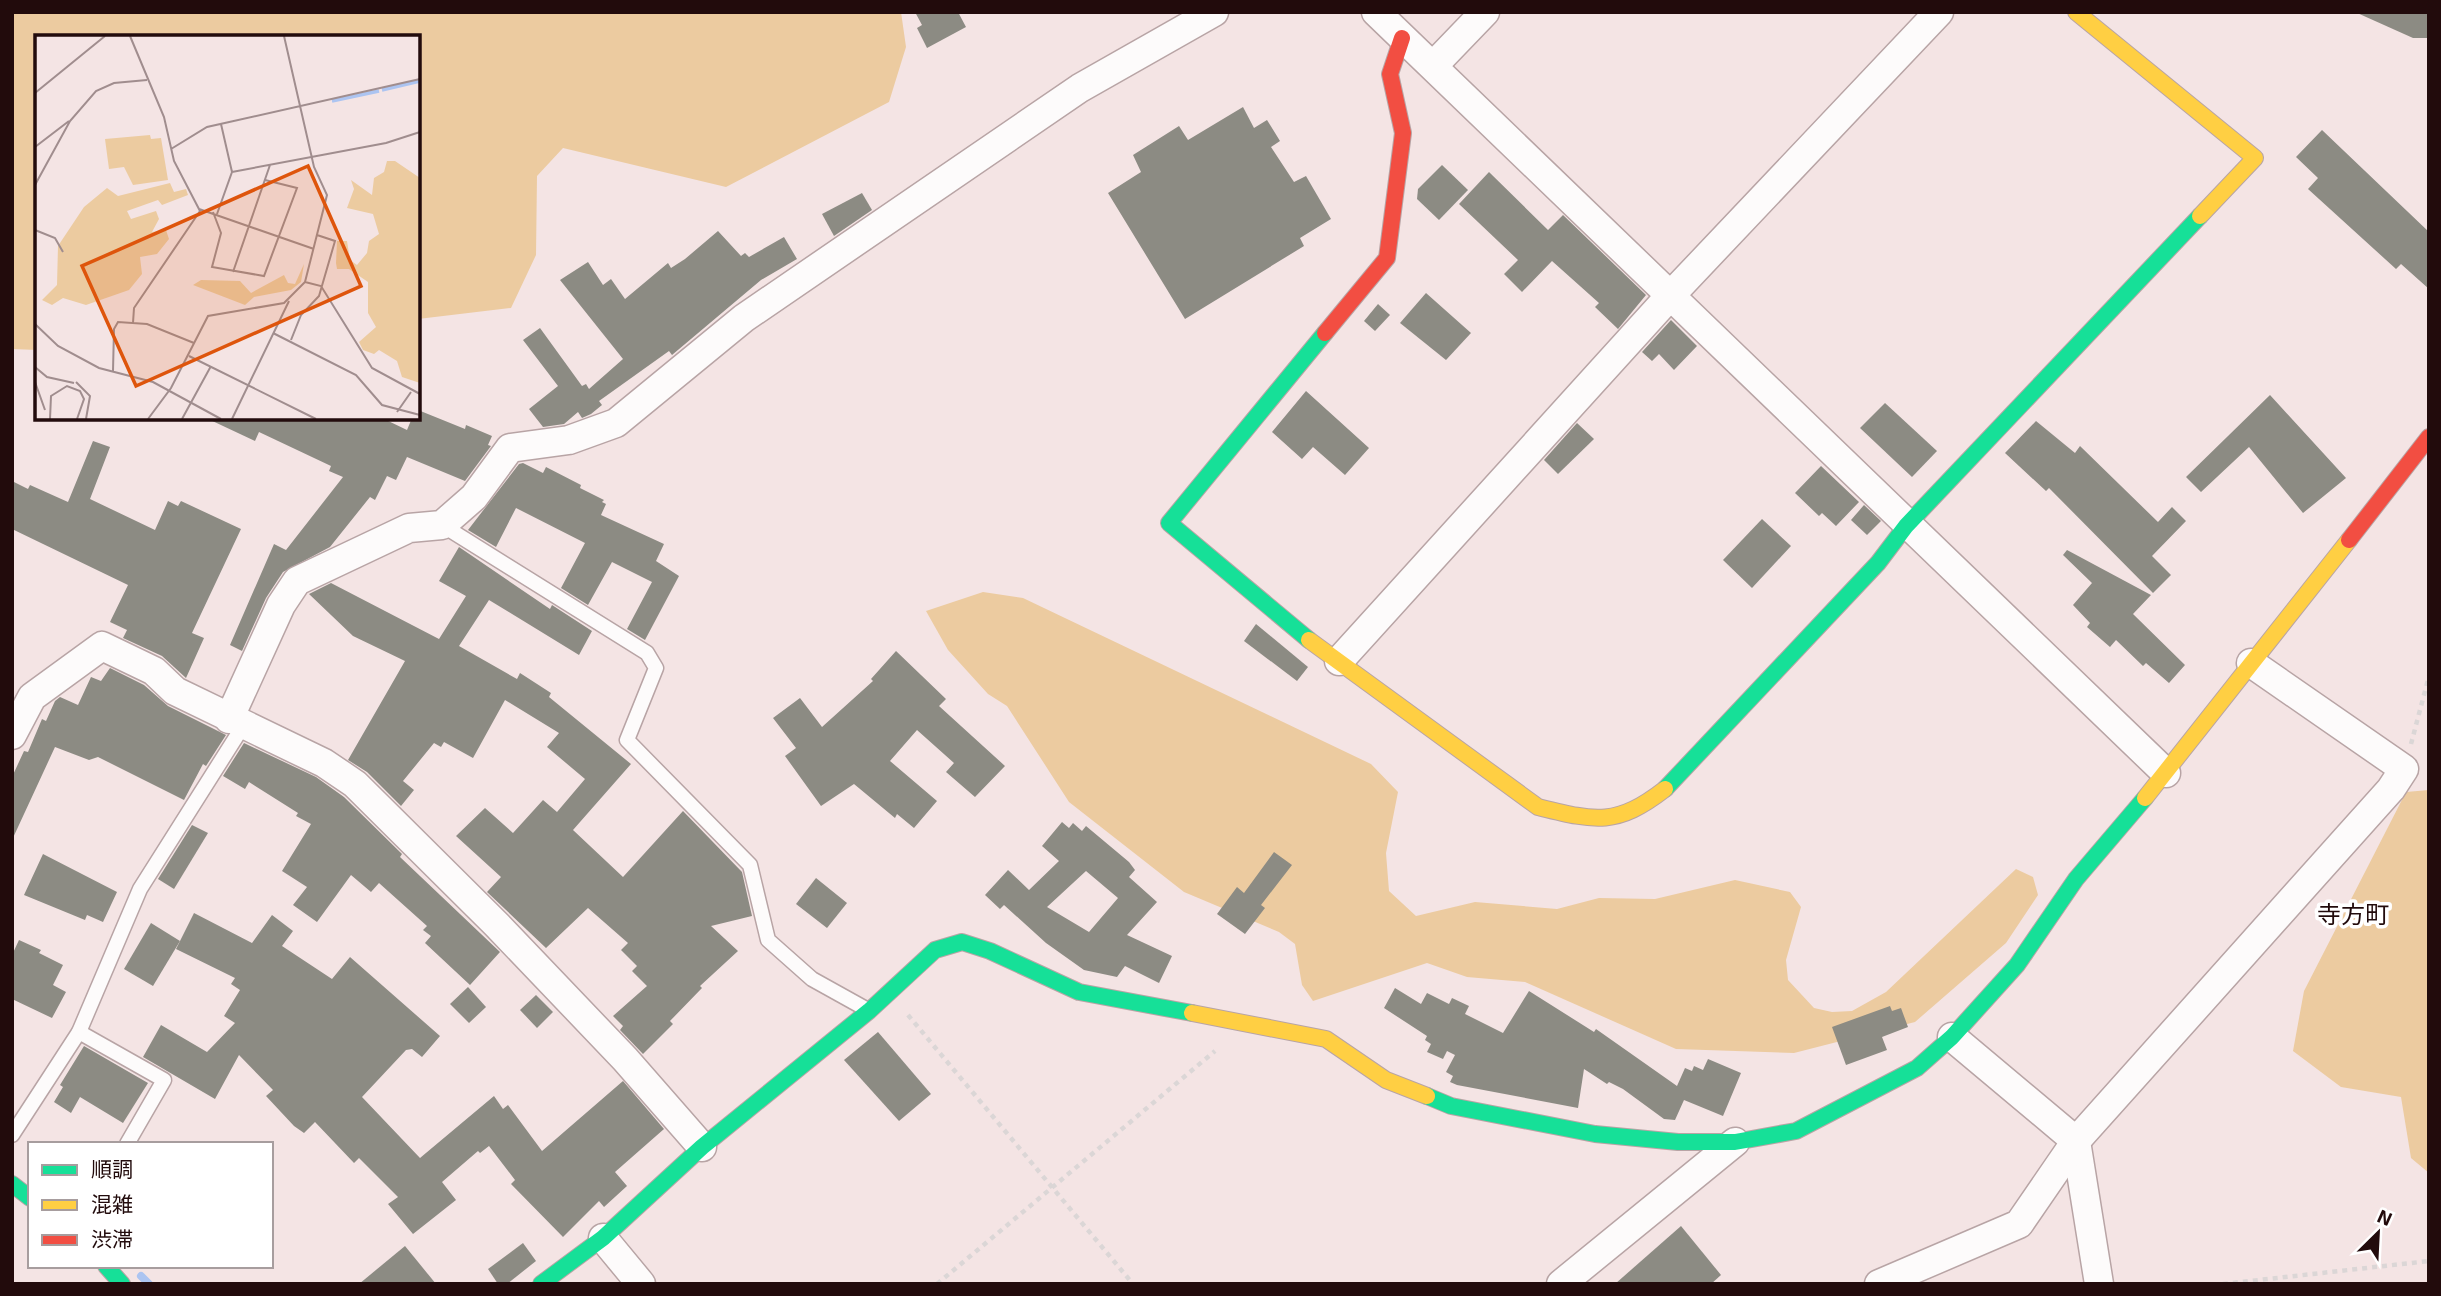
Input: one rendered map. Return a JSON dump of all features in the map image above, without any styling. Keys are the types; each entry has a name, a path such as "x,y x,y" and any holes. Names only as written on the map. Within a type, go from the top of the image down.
{"street":[{"path":"237,721 281,605 297,581 409,528 442,525 474,497 510,448 569,440 616,423 744,318 1080,88 1214,12"},
{"path":"1376,12 1668,297 2166,773"},
{"path":"1433,66 1485,12"},
{"path":"1339,662 1668,297 1939,12"},
{"path":"1402,38 1390,74 1403,133 1387,258 1169,523 1339,662 1338,664 1538,807 1578,817 1608,818 1638,810 1667,787 1878,563 1906,526 2255,158 2076,12"},
{"path":"541,1284 603,1238 702,1147 869,1011 935,950 962,942 990,951 1079,992 1326,1039 1386,1080 1451,1106 1595,1134 1678,1142 1735,1142 1796,1130 1917,1068 1952,1037 2017,965 2076,879 2166,773 2429,437"},
{"path":"12,735 32,697 102,646 154,671 175,691 324,763 355,784 497,925 625,1059 702,1147"},
{"path":"1879,1284 2019,1224 2076,1141 2391,789 2404,769 2251,663"},
{"path":"1952,1037 2076,1141 2085,1177 2099,1284"},
{"path":"1561,1284 1735,1142"},
{"path":"12,1184 28,1196"},
{"path":"603,1238 641,1284"},
{"path":"108,1268 122,1284"}],"lane":[{"path":"442,525 647,653 656,668 627,740 750,865 768,940 812,979 869,1011"},
{"path":"12,1135 79,1032 140,889 237,721"},
{"path":"79,1032 164,1080 128,1142"}],"path":[{"path":"2404,769 2429,676"},
{"path":"889,993 1133,1284"},
{"path":"937,1284 1216,1050"},
{"path":"2223,1284 2429,1261"}],"shaded area":[{"path":"12,12 901,12 906,47 889,102 726,187 563,148 537,176 536,255 511,308 420,319 420,35 35,35 35,350 12,349"},
{"path":"983,592 1023,598 1371,764 1398,792 1386,853 1389,891 1416,916 1475,902 1557,909 1599,898 1655,899 1735,880 1790,892 1801,907 1786,960 1788,980 1814,1008 1832,1012 1852,1011 1886,992 2016,869 2033,877 2038,895 2006,943 1915,1022 1794,1053 1676,1049 1525,982 1467,977 1427,963 1313,1001 1302,985 1295,944 1279,932 1184,892 1069,802 1007,706 988,694 948,650 926,611"},
{"path":"2429,790 2429,1173 2411,1158 2401,1097 2341,1087 2293,1051 2304,991 2406,792"}],"building":[{"path":"915,12 958,12 966,27 927,48 917,28 922,25"},
{"path":"2355,12 2429,12 2429,38 2413,38"},
{"path":"1243,107 1254,128 1267,120 1280,141 1271,147 1294,182 1306,176 1331,219 1300,238 1304,246 1185,319 1108,193 1141,172 1133,155 1179,126 1188,140"},
{"path":"2322,130 2429,232 2429,289 2401,264 2396,269 2308,189 2318,178 2296,157"},
{"path":"1442,165 1468,190 1439,220 1417,199 1418,189"},
{"path":"1489,172 1548,230 1563,215 1646,295 1618,329 1595,307 1599,303 1552,261 1522,292 1504,274 1518,260 1459,204"},
{"path":"862,193 872,210 834,236 822,214"},
{"path":"718,231 741,256 745,253 749,257 784,237 797,259 761,280 672,355 669,351 599,401 602,405 591,414 582,418 578,412 564,424 543,427 529,409 558,386 523,340 540,328 582,386 586,384 589,389 623,359 560,280 588,262 603,285 611,279 625,299 668,263 671,268"},
{"path":"1426,293 1471,333 1446,360 1400,323"},
{"path":"1378,304 1390,315 1375,331 1364,321"},
{"path":"1671,320 1697,346 1674,370 1659,354 1652,361 1642,352"},
{"path":"1306,391 1369,448 1345,475 1313,447 1302,459 1272,432"},
{"path":"2270,395 2346,478 2303,513 2249,447 2201,492 2186,477"},
{"path":"1885,403 1937,451 1912,477 1860,428"},
{"path":"420,411 465,429 466,425 492,436 488,445 491,446 465,481 407,457 396,480 387,476 375,500 370,497 330,547 283,572 266,598 242,651 230,645 274,544 286,550 343,477 329,471 331,466 259,432 255,441 210,420 386,420 407,430 411,420 420,420"},
{"path":"2036,421 2075,453 2080,446 2158,522 2172,507 2186,521 2152,556 2171,575 2153,593 2049,488 2046,491 2005,453"},
{"path":"1577,423 1594,439 1558,474 1544,460"},
{"path":"93,441 110,447 90,499 155,530 168,501 178,506 181,501 241,529 192,633 204,638 186,678 162,656 123,638 127,630 110,622 128,585 12,529 12,481 28,489 30,485 68,502"},
{"path":"523,463 543,473 546,467 581,485 580,488 604,500 602,502 606,504 601,515 664,544 656,561 679,576 645,640 627,629 652,582 612,562 588,605 561,588 585,543 516,508 496,547 468,530 519,464"},
{"path":"1821,466 1859,502 1836,526 1822,513 1819,516 1795,493"},
{"path":"1864,505 1881,521 1867,535 1851,520"},
{"path":"1762,519 1791,546 1752,588 1723,560"},
{"path":"459,547 550,609 552,605 592,631 579,655 489,600 459,646 517,679 520,673 551,693 549,697 631,764 573,830 623,877 683,811 742,872 752,916 711,926 738,951 700,986 702,988 670,1021 673,1024 643,1054 620,1030 623,1026 613,1016 647,986 632,971 637,966 621,950 628,943 588,908 546,948 487,892 501,877 456,836 485,808 513,833 543,800 557,812 585,779 547,747 559,733 505,700 473,758 444,742 441,747 434,743 403,781 414,790 401,806 367,772 348,760 405,661 353,636 309,594 331,583 439,639 466,596 439,581"},
{"path":"2067,550 2151,595 2133,614 2185,665 2169,683 2146,663 2143,666 2116,640 2110,647 2087,627 2090,623 2073,605 2092,583 2063,555"},
{"path":"1256,624 1308,667 1297,681 1244,641"},
{"path":"896,651 946,699 939,706 1005,766 975,797 946,772 954,763 917,730 890,761 937,801 914,828 897,814 895,818 854,784 821,806 785,756 796,748 773,718 800,698 822,727 873,681 871,679"},
{"path":"110,668 144,685 168,706 226,735 206,766 203,764 184,800 98,757 89,760 55,747 12,840 12,777 24,751 28,752 42,719 46,721 55,701 60,697 78,705 91,677 101,681"},
{"path":"244,743 316,777 344,797 402,854 400,857 500,952 470,985 425,943 431,936 423,930 427,926 379,883 371,892 351,875 317,922 293,905 307,887 282,871 311,824 249,782 245,789 223,776"},
{"path":"1062,822 1069,828 1073,823 1082,831 1086,826 1129,862 1135,870 1129,877 1157,902 1127,935 1172,956 1159,983 1125,966 1117,977 1084,970 1046,943 1004,905 1000,909 985,895 1008,870 1029,890 1059,861 1042,846","holes":["1086,871 1118,898 1089,932 1047,907"]},
{"path":"192,825 208,833 174,889 158,879"},
{"path":"1274,852 1292,865 1261,905 1265,908 1245,934 1217,914 1237,887 1244,893"},
{"path":"43,854 117,892 103,922 87,915 85,920 24,895"},
{"path":"816,878 847,903 827,928 796,904"},
{"path":"194,913 252,943 272,915 293,931 282,946 332,979 350,957 440,1036 422,1057 412,1049 406,1050 362,1097 420,1158 494,1096 503,1109 508,1105 542,1151 623,1081 664,1129 615,1172 627,1186 604,1207 599,1201 563,1237 511,1184 515,1180 489,1146 480,1153 478,1151 442,1182 456,1200 413,1234 388,1204 398,1197 359,1158 354,1163 315,1122 304,1133 294,1126 266,1096 273,1090 239,1055 215,1099 143,1057 161,1025 207,1052 235,1023 224,1016 240,990 231,984 235,978 176,949"},
{"path":"151,923 180,941 153,986 124,969"},
{"path":"19,940 41,950 39,953 63,965 53,985 66,992 52,1018 12,999 12,955"},
{"path":"468,987 486,1007 469,1023 450,1004"},
{"path":"1395,988 1421,1004 1427,993 1449,1004 1452,998 1469,1006 1465,1014 1503,1033 1529,991 1594,1032 1596,1029 1677,1086 1685,1068 1692,1071 1694,1066 1703,1070 1708,1059 1741,1073 1723,1116 1684,1100 1675,1120 1664,1119 1623,1089 1609,1082 1607,1084 1584,1069 1578,1108 1457,1085 1450,1082 1453,1076 1446,1072 1455,1055 1447,1051 1443,1059 1427,1052 1431,1044 1425,1040 1427,1036 1384,1008"},
{"path":"536,995 553,1012 537,1028 520,1010"},
{"path":"1890,1006 1892,1011 1901,1008 1908,1027 1882,1037 1887,1050 1846,1065 1832,1027"},
{"path":"878,1032 931,1094 899,1121 844,1060"},
{"path":"84,1046 148,1083 123,1123 80,1097 71,1113 54,1102 63,1087 60,1085"},
{"path":"1681,1226 1721,1275 1711,1284 1615,1284"},
{"path":"523,1243 536,1261 507,1284 498,1284 488,1269"},
{"path":"405,1246 436,1284 359,1284"}],"waterway":[{"path":"141,1276 149,1284"}],"traffic: fast":[{"path":"1665,789 1878,563 1906,526 2200,216"},
{"path":"1309,640 1169,523 1325,333"},
{"path":"1427,1096 1451,1106 1595,1134 1678,1142 1735,1142 1796,1131 1917,1068 1952,1037 2017,965 2076,879 2145,798"},
{"path":"541,1284 603,1238 702,1147 869,1011 935,950 962,942 990,951 1079,992 1192,1013"},
{"path":"12,1184 28,1196"},
{"path":"108,1268 122,1284"}],"traffic: slow":[{"path":"2076,12 2255,158 2200,216"},
{"path":"2145,798 2349,540"},
{"path":"1309,640 1538,807 1604,818 1632,810 1665,789"},
{"path":"1192,1013 1326,1039 1386,1080 1427,1096"}],"traffic: jam":[{"path":"1325,333 1387,258 1403,133 1390,74 1402,38"},
{"path":"2349,540 2429,437"}],"district":[{"name":"寺方町","path":"2353,915"}]}
